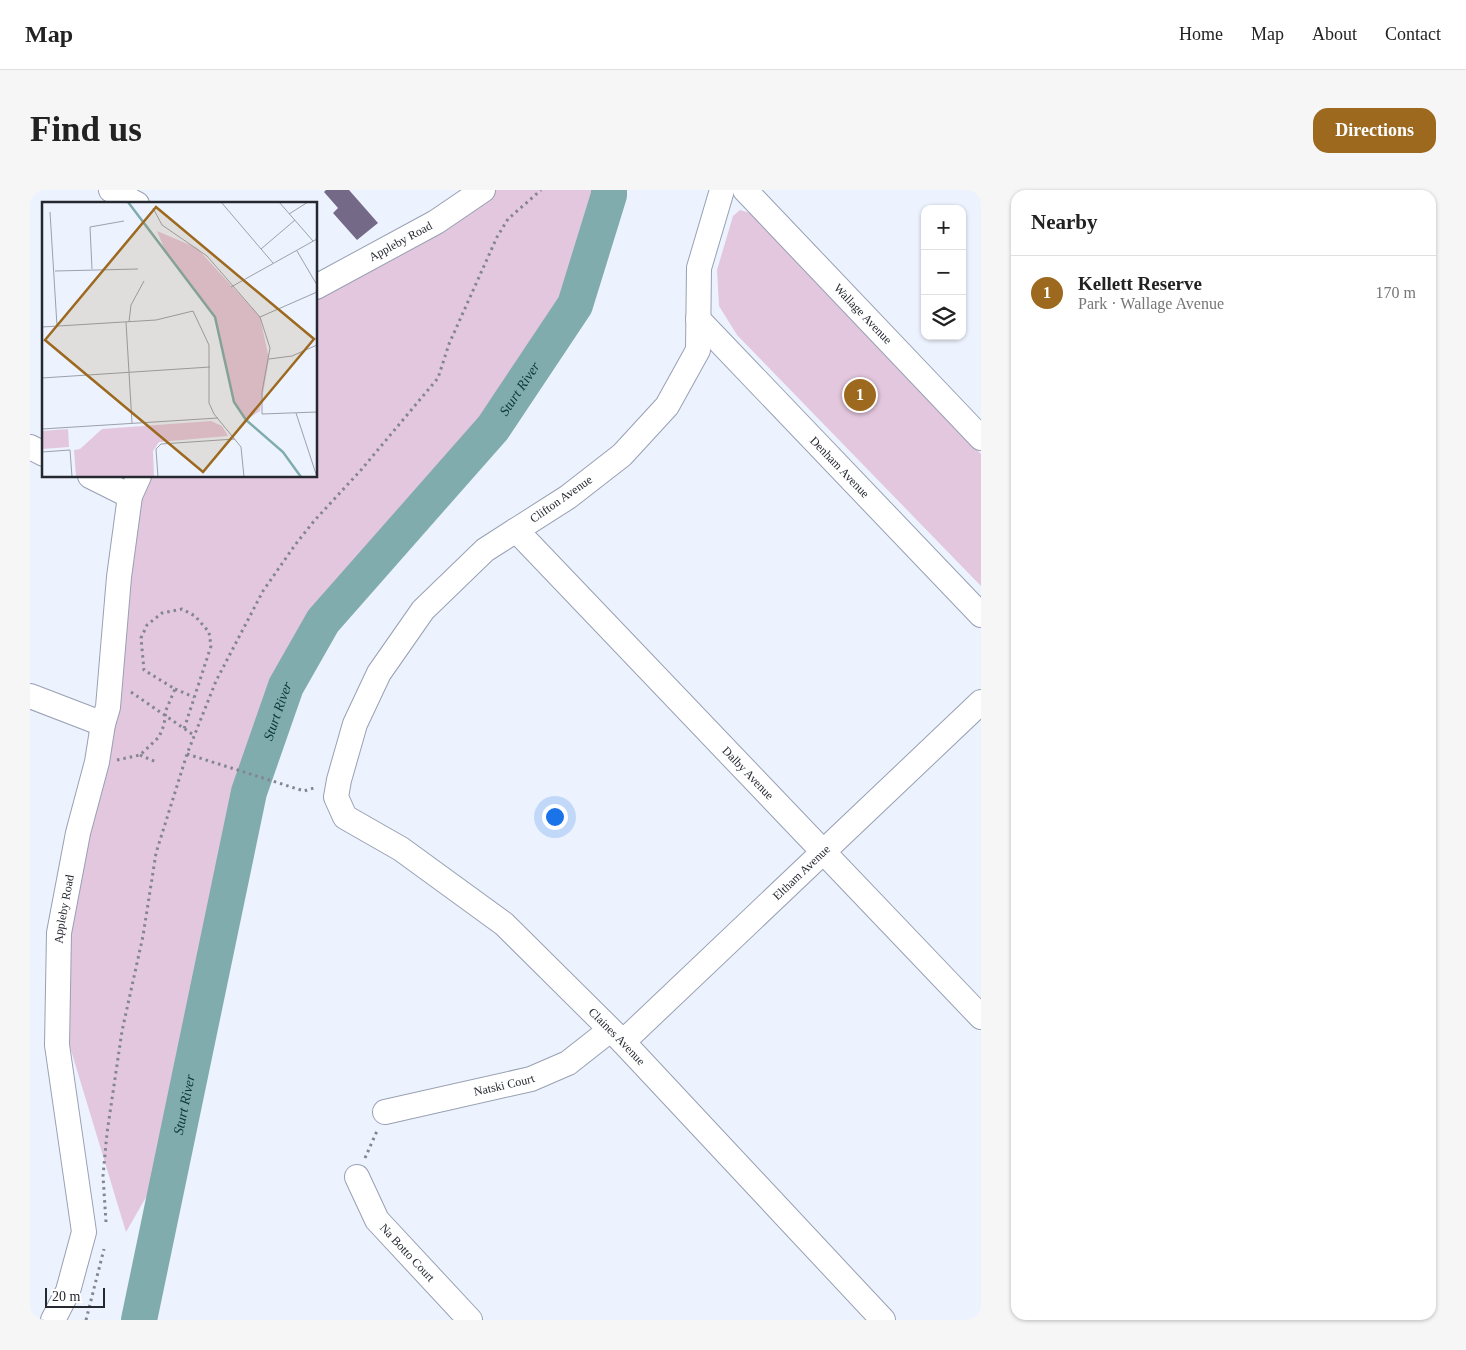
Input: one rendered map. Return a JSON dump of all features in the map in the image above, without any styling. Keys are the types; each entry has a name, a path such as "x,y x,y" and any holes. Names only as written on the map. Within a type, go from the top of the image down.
{"street":[{"path":"111,190 133,202"},
{"name":"Appleby Road","path":"318,286 436,222 482,190"},
{"name":"Clifton Avenue","path":"339,780 355,724 379,673 423,610 485,550 568,497 622,455 667,406 698,350 699,268 722,190"},
{"name":"Wallage Avenue","path":"745,190 981,438"},
{"name":"Denham Avenue","path":"698,319 981,615"},
{"path":"30,447 42,453"},
{"name":"Appleby Road","path":"52,1320 68,1290 84,1232 57,1045 59,933 78,833 97,762 103,724 108,707 119,577 135,486 99,478"},
{"name":"Dalby Avenue","path":"516,530 981,1016"},
{"path":"30,696 103,724"},
{"name":"Eltham Avenue","path":"616,1036 823,851 981,702"},
{"name":"Claines Avenue","path":"339,780 336,797 345,817 401,849 504,924 616,1036 879,1319"},
{"name":"Natski Court","path":"385,1112 531,1079 568,1063 616,1036"},
{"name":"Na Botto Court","path":"357,1177 377,1220 470,1320"}],"path":[{"path":"106,1225 103,1176 107,1133 122,1031 143,936 156,853 187,754 219,674 263,591 295,545 438,378 449,344 498,237 508,219 541,190"},
{"path":"184,729 211,646 209,632 195,616 182,609 162,613 147,625 141,638 144,670 175,689 194,697"},
{"path":"110,677 195,736"},
{"path":"97,762 140,755 159,737 175,689"},
{"path":"187,754 304,792 339,780"},
{"path":"140,755 156,762"},
{"path":"357,1177 385,1112"},
{"path":"86,1320 104,1252 104,1243"}],"shaded area":[{"path":"477,190 594,190 609,195 575,305 493,428 323,621 286,686 249,792 176,1145 126,1232 57,1004 145,478 318,478 318,284"},
{"path":"740,210 750,213 981,454 981,586 737,335 719,306 717,270 733,216"}],"building":[{"path":"326,190 349,190 378,223 357,240 333,213 338,208 324,192"}],"waterway":[{"name":"Sturt River","path":"139,1320 249,792 286,686 323,621 493,428 575,305 609,190"}],"place":[{"name":"Kellett Reserve","path":"860,395"}]}
